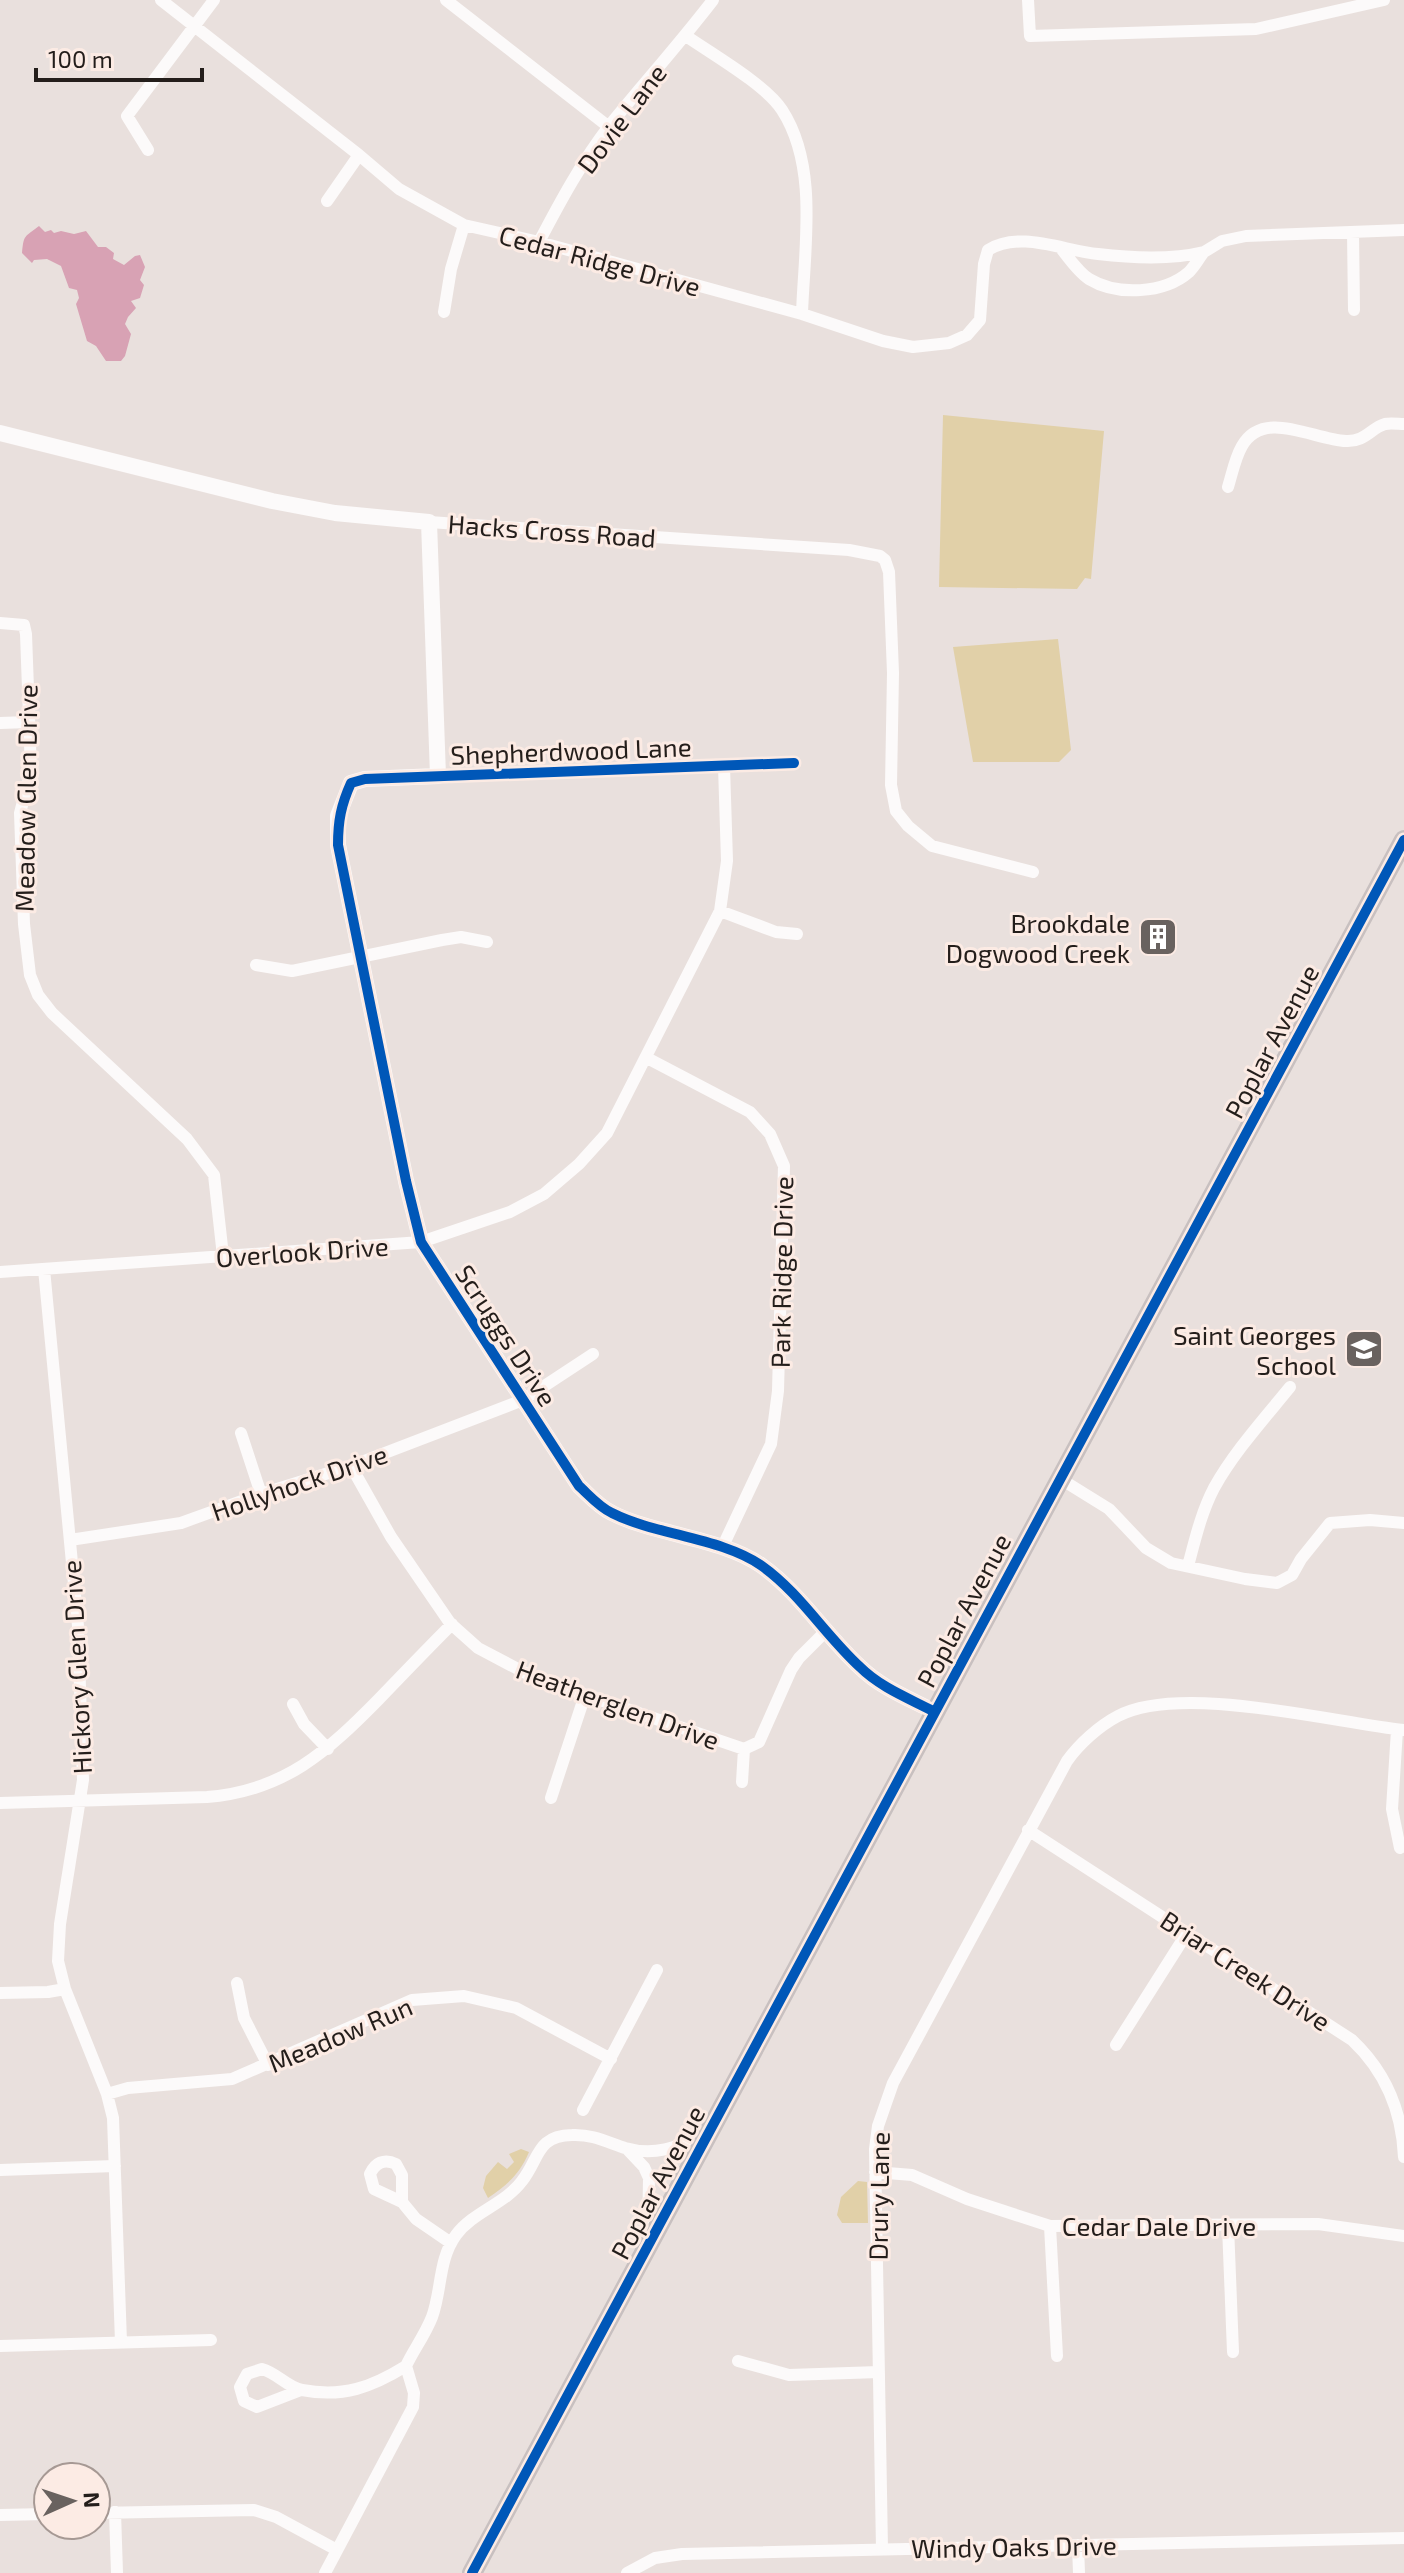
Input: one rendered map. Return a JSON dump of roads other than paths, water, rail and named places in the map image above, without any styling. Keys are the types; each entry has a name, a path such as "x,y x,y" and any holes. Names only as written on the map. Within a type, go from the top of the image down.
{"main road":[{"name":"Poplar Avenue","path":"472,2573 1059,1478 1398,861 1404,840"}],"street":[{"name":"Cedar Ridge Drive","path":"161,0 399,189 464,225 539,242 802,314 883,341 913,347 949,343 967,335 980,320 988,250 998,244 1034,242 1060,247"},
{"path":"148,150 127,116 214,0"},
{"path":"446,0 609,127"},
{"name":"Dovie Lane","path":"539,242 563,196 609,127 713,0"},
{"path":"1028,0 1030,36 1256,29 1384,0"},
{"path":"686,36 745,76 781,109 801,149 806,182 802,314"},
{"path":"327,201 359,155"},
{"path":"444,312 451,269 464,225"},
{"path":"1060,247 1123,257 1189,255 1204,252 1222,241 1246,236 1404,230"},
{"path":"1353,232 1354,310"},
{"path":"1060,247 1088,279 1116,289 1141,290 1167,285 1189,272 1204,252"},
{"path":"1228,487 1241,448 1250,436 1259,431 1283,427 1353,441 1367,437 1384,424 1404,424"},
{"name":"Hacks Cross Road","path":"0,433 277,502 335,513 849,550 880,556 888,566 890,583 893,673 891,785 892,799 900,819 932,846 1033,872"},
{"path":"429,522 438,776"},
{"name":"Meadow Glen Drive","path":"0,623 21,624 26,629 30,778 20,813 24,924 30,975 38,995 52,1013 187,1139 214,1175 223,1256"},
{"path":"0,723 29,722"},
{"name":"Shepherdwood Lane","path":"351,783 365,779 794,763"},
{"name":"Overlook Drive","path":"0,1272 421,1242 510,1212 554,1187 607,1133 720,911 727,861 724,766"},
{"name":"Scruggs Drive","path":"351,783 338,816 338,845 421,1242 579,1486 608,1512 722,1548 760,1564 793,1593 825,1632 874,1679 933,1711"},
{"path":"720,911 776,932 797,934"},
{"path":"256,965 292,971 461,937 487,942"},
{"name":"Park Ridge Drive","path":"647,1058 750,1112 770,1134 784,1166 778,1391 771,1444 722,1548"},
{"name":"Hickory Glen Drive","path":"44,1269 79,1651 83,1780 58,1940 58,1961 65,1989 107,2094 113,2118 121,2342"},
{"name":"Hollyhock Drive","path":"70,1540 181,1523 351,1466 523,1400 593,1354"},
{"path":"1188,1566 1199,1524 1214,1488 1256,1428 1290,1387"},
{"path":"241,1433 261,1494"},
{"name":"Heatherglen Drive","path":"351,1466 391,1537 452,1624 478,1648 503,1663 585,1695 744,1749"},
{"path":"1059,1478 1109,1509 1146,1548 1171,1563 1277,1583 1292,1575 1330,1523 1370,1520 1404,1523"},
{"path":"0,1803 227,1795 289,1775 328,1749 452,1624"},
{"path":"742,1782 744,1749 759,1742 791,1670 825,1632"},
{"path":"551,1798 585,1695"},
{"name":"Drury Lane","path":"882,2549 875,2172 878,2126 893,2083 1067,1761 1089,1738 1118,1716 1163,1703 1215,1703 1400,1730"},
{"path":"293,1704 304,1724 328,1749"},
{"path":"1400,1730 1392,1809 1400,1848"},
{"name":"Briar Creek Drive","path":"1028,1830 1331,2025 1361,2048 1381,2073 1396,2106 1404,2157"},
{"path":"1116,2045 1187,1933"},
{"path":"583,2110 657,1970"},
{"path":"237,1983 244,2018 268,2065"},
{"path":"0,1993 65,1989"},
{"name":"Meadow Run","path":"107,2094 128,2088 232,2079 412,2000 464,1996 516,2008 611,2059"},
{"path":"301,2390 257,2407 244,2401 240,2387 247,2374 262,2369 301,2390 332,2392 361,2389 406,2366 433,2315 438,2281 451,2243 466,2224 520,2184 538,2151 550,2139 578,2134 600,2138 627,2149 662,2152 708,2134"},
{"path":"627,2149 644,2167 649,2178 648,2246"},
{"path":"0,2170 115,2166"},
{"name":"Cedar Dale Drive","path":"875,2172 921,2178 967,2199 1050,2226 1318,2224 1404,2236"},
{"path":"402,2202 416,2219 451,2243"},
{"path":"1050,2226 1057,2356"},
{"path":"1228,2226 1233,2352"},
{"path":"0,2346 211,2340"},
{"path":"738,2361 789,2375 879,2372"},
{"path":"325,2573 405,2424 414,2401 406,2366"},
{"path":"112,2512 254,2510 276,2517 337,2550"},
{"path":"115,2512 117,2573"},
{"path":"0,2515 32,2514"},
{"name":"Windy Oaks Drive","path":"627,2573 664,2555 1404,2538"},
{"path":"1078,2545 1079,2573"}],"place":[{"name":"Brookdale Dogwood Creek","path":"1158,937"},
{"name":"Saint Georges School","path":"1364,1349"}]}
